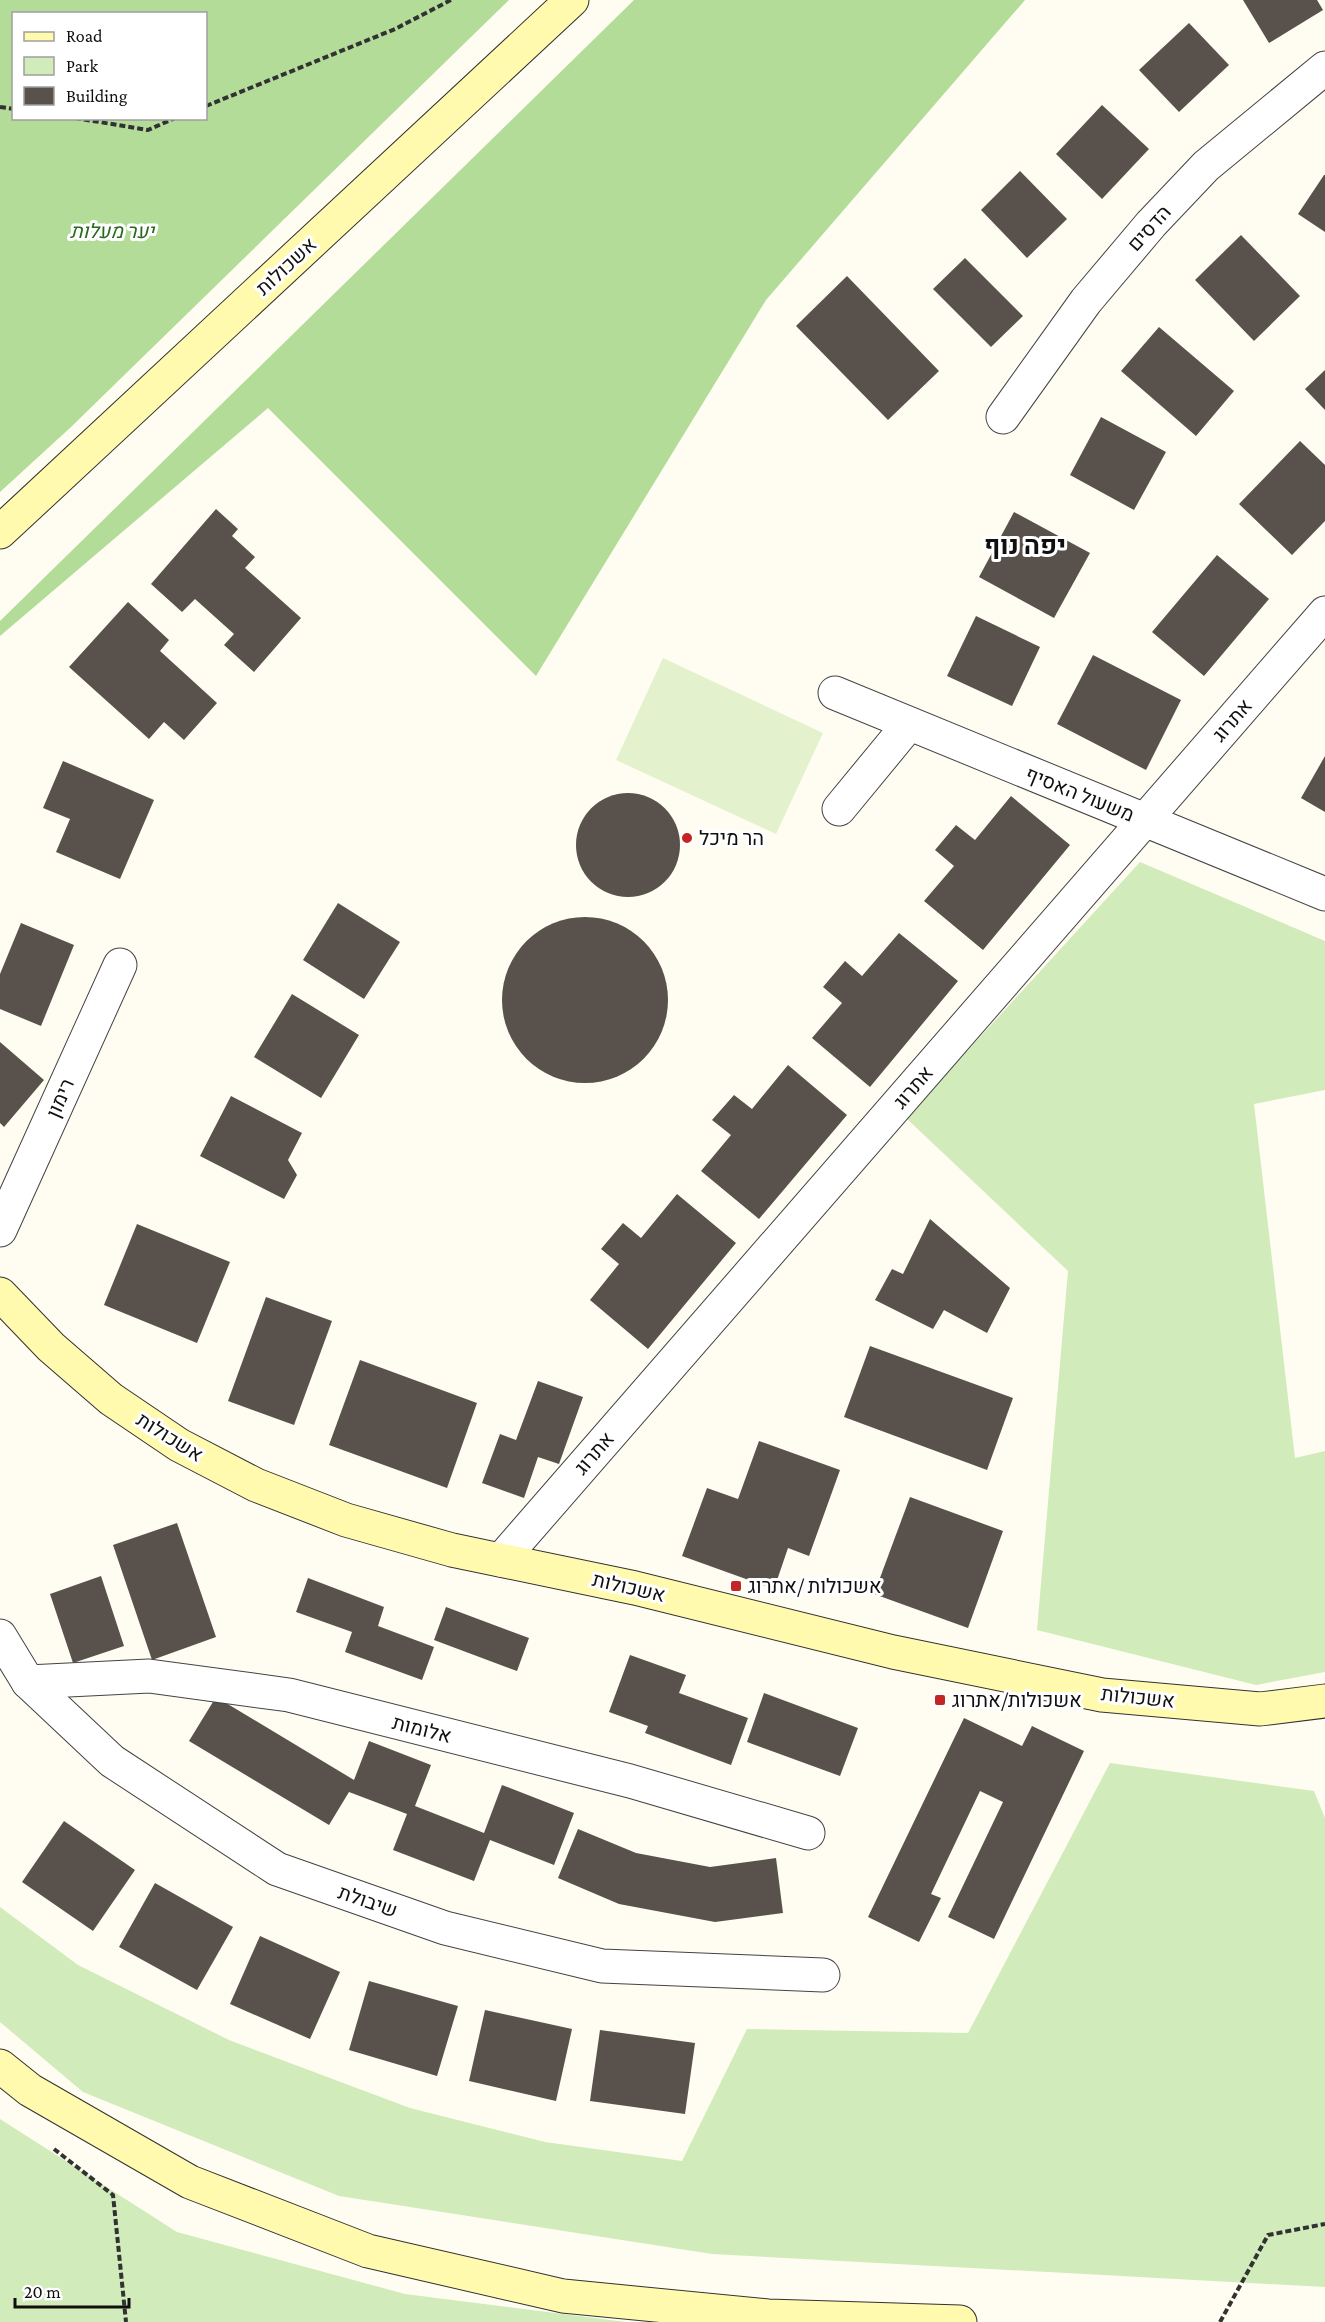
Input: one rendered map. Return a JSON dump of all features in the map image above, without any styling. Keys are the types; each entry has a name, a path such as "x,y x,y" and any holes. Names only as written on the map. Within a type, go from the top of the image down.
{"street":[{"name":"אשכולות","path":"0,532 572,0"},
{"name":"הדסים","path":"1003,417 1086,301 1151,224 1206,166 1325,68"},
{"name":"אתרוג","path":"501,1560 1325,613"},
{"name":"משעול האסיף","path":"835,693 1325,894"},
{"path":"839,809 909,724"},
{"name":"רימון","path":"0,1230 120,965"},
{"name":"אשכולות","path":"0,1294 51,1347 111,1399 179,1445 256,1485 346,1520 452,1550 635,1588 893,1652 1102,1695 1260,1709 1325,1701"},
{"name":"שיבולת","path":"0,1635 28,1682 112,1761 277,1869 445,1928 602,1966 823,1975"},
{"name":"אלומות","path":"28,1682 149,1676 289,1695 630,1781 808,1833"},
{"path":"0,2066 30,2090 190,2182 368,2251 563,2296 768,2316 960,2322"}],"path":[{"path":"207,106 395,29 451,0"},
{"path":"87,120 148,130 170,120"},
{"path":"47,2144 113,2195 126,2322"},
{"path":"1220,2322 1268,2235 1325,2224"}],"green space":[{"name":"יער מעלות","path":"0,0 509,0 71,427 0,492"},
{"path":"634,0 1025,0 766,300 536,676 268,408 0,636 0,621"},
{"path":"663,658 823,733 776,834 616,760"},
{"path":"1140,862 1325,941 1325,1090 1254,1104 1295,1458 1325,1451 1325,1672 1256,1685 1037,1630 1068,1271 906,1118"},
{"path":"1110,1763 1314,1791 1325,1818 1325,2287 712,2254 339,2196 83,2092 0,2022 0,1907 78,1965 229,2040 410,2108 545,2142 682,2161 747,2029 968,2033"},
{"path":"0,2119 177,2232 405,2294 626,2322 0,2322"}],"building":[{"path":"1243,0 1317,0 1323,10 1269,43"},
{"path":"1189,23 1229,65 1179,112 1139,70"},
{"path":"1102,105 1149,149 1102,199 1056,154"},
{"path":"1020,171 1067,219 1027,258 981,210"},
{"path":"1325,175 1325,232 1298,214"},
{"path":"1241,235 1300,296 1254,341 1195,280"},
{"path":"965,258 1023,316 991,347 933,289"},
{"path":"847,276 939,371 888,420 796,326"},
{"path":"1159,327 1234,391 1196,436 1121,371"},
{"path":"1325,370 1325,410 1305,389"},
{"path":"1101,417 1166,452 1134,510 1070,475"},
{"path":"1300,441 1325,465 1325,521 1292,555 1239,504"},
{"path":"216,509 238,529 232,536 255,557 245,568 301,618 254,672 224,645 234,634 195,599 182,612 151,584"},
{"path":"1014,512 1090,553 1054,618 979,577"},
{"path":"1217,555 1269,599 1204,676 1152,632"},
{"path":"128,602 169,640 160,651 217,703 184,740 164,722 149,739 69,667"},
{"path":"976,616 1040,647 1012,706 947,676"},
{"path":"1093,655 1181,700 1146,770 1057,724"},
{"path":"1325,756 1325,812 1301,798"},
{"path":"63,761 154,800 120,879 56,852 70,819 43,808"},
{"path":"628,793 648,797 665,808 676,825 680,845 676,865 665,882 648,893 628,897 608,893 591,882 580,865 576,845 580,825 591,808 608,797"},
{"path":"1011,796 1070,845 983,950 924,901 954,866 935,850 956,825 975,840"},
{"path":"338,903 400,942 364,999 303,960"},
{"path":"585,917 617,924 631,931 643,942 654,954 661,968 668,1000 661,1032 654,1046 643,1058 631,1069 617,1076 585,1083 553,1076 539,1069 527,1058 516,1046 509,1032 502,1000 509,968 516,954 527,942 539,931 553,924"},
{"path":"21,923 74,945 41,1026 0,1009 0,974"},
{"path":"899,933 958,981 870,1087 812,1038 842,1003 823,987 845,961 862,976"},
{"path":"292,994 359,1035 321,1098 254,1057"},
{"path":"0,1042 44,1080 4,1127 0,1123"},
{"path":"788,1065 847,1115 759,1219 701,1171 731,1135 712,1120 734,1095 752,1109"},
{"path":"231,1096 302,1133 288,1160 297,1175 284,1199 200,1156"},
{"path":"677,1194 736,1243 648,1349 590,1300 619,1264 601,1249 623,1223 641,1238"},
{"path":"930,1219 1010,1288 987,1333 944,1310 933,1329 875,1300 892,1269 903,1274"},
{"path":"137,1224 230,1262 197,1343 104,1305"},
{"path":"266,1297 332,1321 294,1425 228,1401"},
{"path":"870,1346 1013,1398 987,1470 844,1417"},
{"path":"360,1360 477,1403 447,1488 329,1445"},
{"path":"538,1381 583,1397 559,1464 538,1457 524,1498 482,1483 500,1434 516,1440"},
{"path":"759,1441 840,1470 809,1556 788,1548 774,1589 682,1556 707,1488 738,1499"},
{"path":"910,1497 1003,1531 968,1628 874,1594"},
{"path":"177,1523 216,1637 152,1660 113,1545"},
{"path":"101,1576 124,1646 73,1663 50,1594"},
{"path":"308,1578 384,1607 378,1626 434,1647 422,1680 345,1652 352,1632 296,1612"},
{"path":"446,1607 529,1638 517,1671 434,1640"},
{"path":"630,1655 686,1675 679,1693 748,1718 731,1765 645,1733 648,1726 609,1712"},
{"path":"764,1693 858,1728 840,1776 747,1742"},
{"path":"216,1697 354,1780 369,1741 431,1765 415,1806 484,1833 502,1785 574,1813 554,1865 490,1840 474,1881 393,1850 407,1814 349,1792 329,1825 189,1741"},
{"path":"964,1718 1022,1746 1032,1726 1084,1751 994,1939 948,1917 1003,1802 980,1791 931,1894 941,1898 919,1942 868,1917"},
{"path":"64,1821 135,1870 93,1931 22,1882"},
{"path":"578,1829 636,1853 710,1867 776,1858 783,1913 715,1922 619,1904 558,1878"},
{"path":"155,1883 233,1927 197,1990 119,1947"},
{"path":"260,1936 340,1972 310,2039 230,2004"},
{"path":"369,1981 458,2006 437,2076 349,2050"},
{"path":"485,2010 572,2029 556,2101 469,2081"},
{"path":"600,2030 695,2043 685,2114 590,2101"}],"place":[{"name":"הר מיכל","path":"687,838"},
{"name":"אשכולות /אתרוג","path":"736,1586"},
{"name":"אשכולות/אתרוג","path":"940,1700"}],"district":[{"name":"יפה נוף","path":"1025,545"}]}
